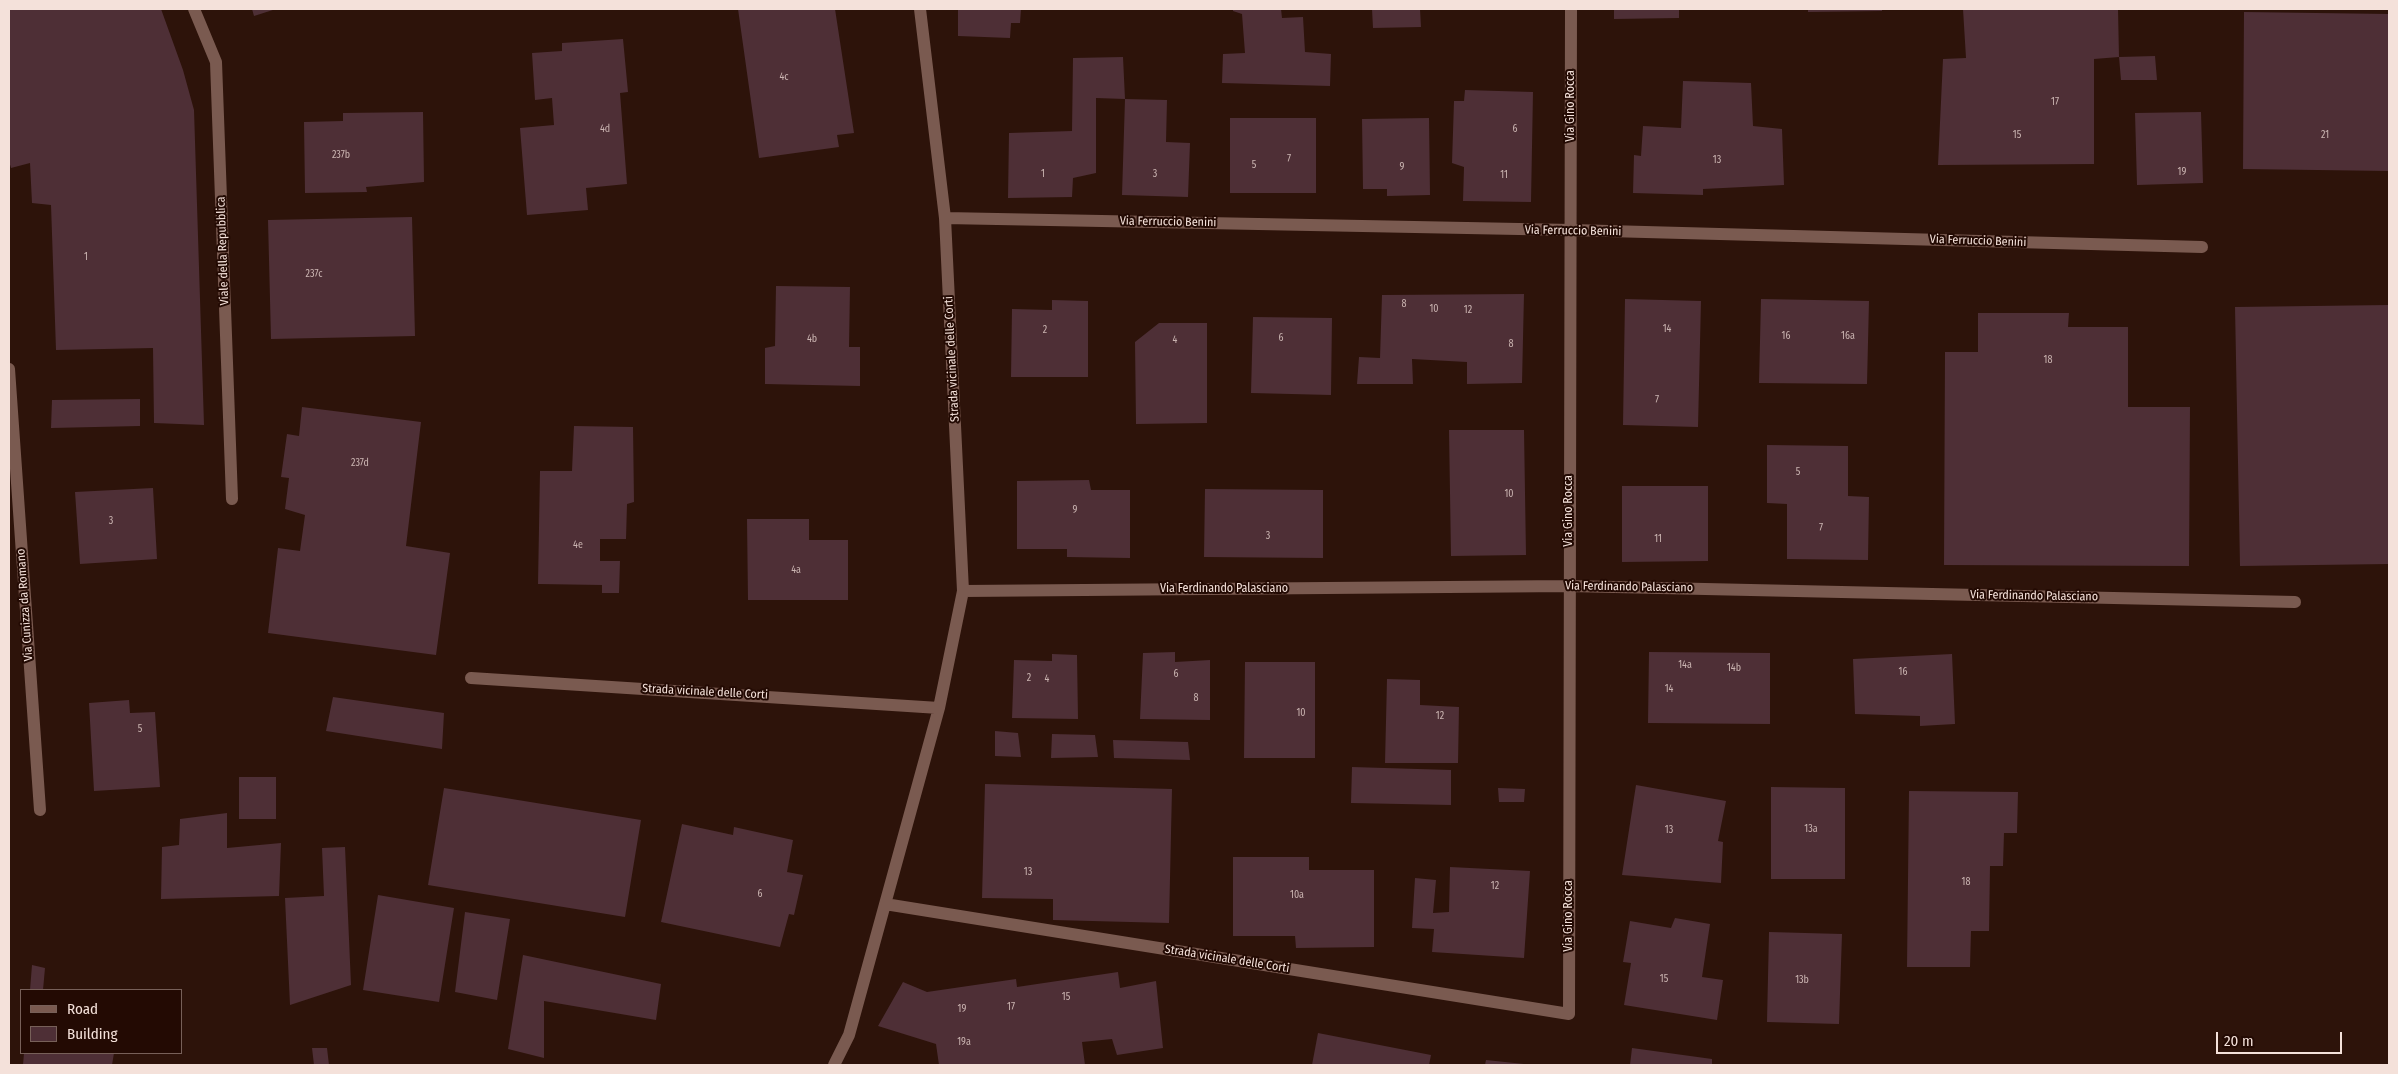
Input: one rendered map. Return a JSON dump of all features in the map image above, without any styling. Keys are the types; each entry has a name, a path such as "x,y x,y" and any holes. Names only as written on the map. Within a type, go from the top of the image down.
{"street":[{"name":"Viale della Repubblica","path":"194,9 216,62 232,499"},
{"name":"Strada vicinale delle Corti","path":"834,1065 849,1035 939,708 963,591 945,218 920,9"},
{"name":"Via Gino Rocca","path":"1569,1014 1570,9"},
{"name":"Via Ferruccio Benini","path":"945,218 1571,230 2202,248"},
{"name":"Via Cunizza da Romano","path":"9,369 40,810"},
{"name":"Via Ferdinando Palasciano","path":"963,591 1569,586 2295,602"},
{"name":"Strada vicinale delle Corti","path":"471,678 939,708"},
{"name":"Strada vicinale delle Corti","path":"885,904 1569,1014"}],"building":[{"path":"9,9 161,9 183,70 194,110 204,425 154,423 153,348 56,350 51,205 32,203 30,163 11,168 9,161"},
{"path":"252,9 276,9 254,16"},
{"path":"738,9 835,9 854,133 837,135 839,147 759,158"},
{"path":"958,9 1021,9 1020,23 1011,23 1010,38 958,36"},
{"path":"1233,9 1281,9 1282,18 1303,17 1305,52 1331,54 1330,86 1222,83 1223,54 1245,53 1242,14 1233,11"},
{"path":"1372,9 1420,9 1421,27 1373,28"},
{"path":"1614,9 1679,9 1679,18 1614,19"},
{"path":"1808,9 1882,9 1882,11 1808,12"},
{"path":"1963,9 2118,9 2119,57 2094,59 2094,164 1938,165 1943,59 1966,58"},
{"path":"2244,12 2389,14 2389,171 2243,169"},
{"path":"623,39 628,92 620,93 627,184 586,188 588,210 527,215 520,128 554,125 552,98 535,100 532,53 562,51 562,43"},
{"path":"2155,56 2157,80 2121,80 2119,57"},
{"path":"1123,57 1125,99 1096,98 1096,173 1073,178 1072,197 1008,198 1009,133 1072,131 1073,58"},
{"path":"1683,81 1751,83 1753,126 1782,129 1784,185 1703,189 1703,195 1633,193 1634,155 1641,156 1643,126 1681,128"},
{"path":"1465,90 1533,92 1531,202 1463,201 1464,167 1452,163 1454,101 1464,101"},
{"path":"1125,99 1167,100 1166,142 1190,143 1188,197 1122,195"},
{"path":"423,112 424,182 366,187 367,192 305,193 304,122 343,121 343,113"},
{"path":"2201,112 2203,183 2137,185 2135,113"},
{"path":"1230,118 1316,118 1316,193 1230,193"},
{"path":"1429,118 1430,195 1387,196 1387,189 1363,189 1362,119"},
{"path":"412,217 415,336 271,339 268,220"},
{"path":"776,286 850,287 849,347 860,347 860,386 765,384 765,348 775,346"},
{"path":"1524,294 1522,383 1467,384 1467,362 1412,359 1413,384 1357,384 1359,357 1380,358 1382,295"},
{"path":"1625,299 1701,301 1698,427 1623,425"},
{"path":"1761,299 1869,301 1867,384 1759,383"},
{"path":"1052,300 1088,301 1088,377 1011,377 1012,309 1052,310"},
{"path":"2389,305 2389,564 2240,566 2235,307"},
{"path":"1978,313 2069,313 2068,327 2128,327 2128,407 2190,407 2189,566 1944,565 1945,352 1978,352"},
{"path":"1253,317 1332,318 1331,395 1251,393"},
{"path":"1159,323 1207,323 1207,423 1136,424 1135,342"},
{"path":"140,399 140,426 51,428 52,400"},
{"path":"302,407 421,422 406,546 450,553 436,655 268,633 278,548 300,551 305,515 285,509 289,478 281,477 287,434 299,436"},
{"path":"574,426 633,427 634,502 627,504 626,539 600,539 600,561 620,561 619,593 602,593 602,585 538,584 540,471 572,471"},
{"path":"1449,430 1524,430 1526,555 1451,556"},
{"path":"1767,445 1848,446 1848,496 1869,497 1868,560 1787,559 1787,504 1767,503"},
{"path":"1089,480 1091,490 1130,490 1130,558 1067,557 1067,549 1017,549 1017,481"},
{"path":"1622,486 1708,486 1708,561 1622,562"},
{"path":"153,488 157,559 80,564 75,492"},
{"path":"1205,489 1323,490 1323,558 1204,557"},
{"path":"747,519 809,519 809,540 848,540 848,600 748,600"},
{"path":"1175,652 1175,662 1210,660 1210,720 1140,719 1143,653"},
{"path":"1649,652 1770,653 1770,724 1648,723"},
{"path":"1052,654 1077,655 1078,719 1012,718 1014,660 1052,661"},
{"path":"1952,654 1955,724 1920,726 1920,716 1855,714 1853,659"},
{"path":"1245,662 1315,662 1315,758 1244,758"},
{"path":"1387,679 1420,680 1420,705 1459,707 1458,763 1385,763"},
{"path":"333,697 444,713 442,749 326,731"},
{"path":"129,700 130,713 155,712 160,787 94,791 89,703"},
{"path":"995,731 1018,733 1021,757 995,756"},
{"path":"1052,734 1095,735 1098,757 1051,758"},
{"path":"1113,740 1188,742 1190,760 1114,758"},
{"path":"1352,767 1451,770 1451,805 1351,803"},
{"path":"239,777 276,777 276,819 239,819"},
{"path":"985,784 1172,789 1169,923 1053,920 1053,899 982,898"},
{"path":"1636,785 1726,801 1718,841 1723,842 1721,883 1622,875"},
{"path":"1771,787 1845,788 1845,879 1771,879"},
{"path":"444,788 641,820 625,917 428,885"},
{"path":"1498,788 1525,789 1524,802 1499,802"},
{"path":"1909,791 2018,792 2017,833 2004,833 2003,866 1990,866 1989,931 1971,931 1970,967 1907,967"},
{"path":"227,813 227,848 281,843 279,896 161,899 162,847 179,845 180,819"},
{"path":"682,824 733,835 734,827 793,840 787,872 803,875 794,915 789,914 780,947 661,922"},
{"path":"345,847 351,985 290,1005 285,898 324,896 322,848"},
{"path":"1233,857 1309,857 1309,870 1374,870 1374,947 1296,948 1295,936 1233,936"},
{"path":"1450,867 1530,871 1524,958 1432,952 1434,929 1412,928 1415,878 1436,880 1433,913 1449,912"},
{"path":"378,895 454,908 439,1002 363,990"},
{"path":"465,912 510,919 497,1000 455,992"},
{"path":"1675,918 1710,924 1702,977 1723,980 1717,1020 1624,1005 1631,963 1623,962 1630,921 1671,928"},
{"path":"1769,932 1842,934 1839,1024 1767,1022"},
{"path":"523,955 661,984 656,1020 544,1001 544,1058 508,1049"},
{"path":"32,965 45,968 43,989 30,989"},
{"path":"1118,972 1120,988 1156,981 1163,1048 1117,1055 1112,1039 1082,1042 1085,1065 939,1065 936,1044 878,1026 903,982 927,992 1016,979 1017,987"},
{"path":"1318,1033 1431,1055 1429,1065 1312,1065"},
{"path":"312,1048 327,1048 329,1065 314,1065"},
{"path":"1632,1048 1712,1059 1712,1065 1630,1065"},
{"path":"24,1054 114,1054 112,1065 23,1065"},
{"path":"1486,1060 1524,1064 1524,1065 1485,1065"}]}
